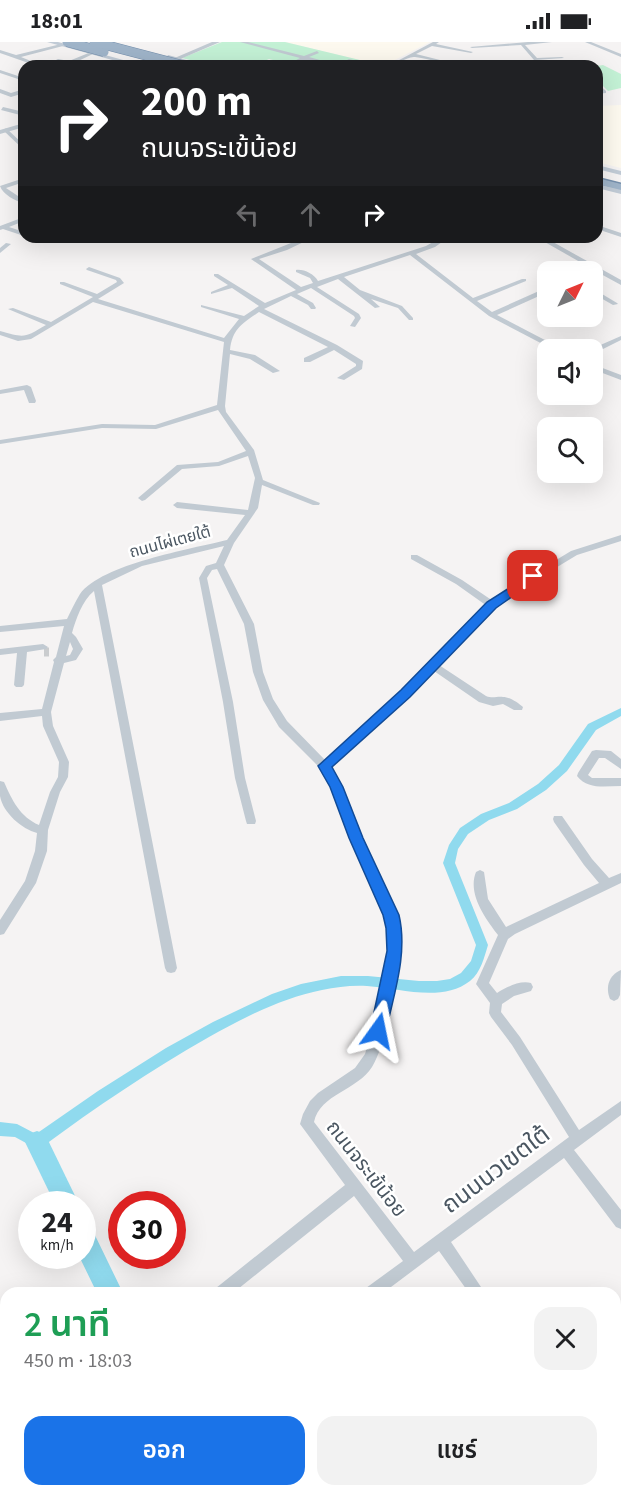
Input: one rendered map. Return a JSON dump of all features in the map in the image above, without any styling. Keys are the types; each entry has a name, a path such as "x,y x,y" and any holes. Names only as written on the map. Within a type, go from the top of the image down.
{"highway":[{"path":"94,42 163,60"},
{"path":"64,43 133,60"},
{"path":"603,174 621,178"},
{"path":"603,182 621,187"}],"main road":[{"path":"50,42 64,43 118,60"},
{"path":"110,42 180,60"},
{"path":"124,60 145,51"},
{"path":"603,168 621,173"},
{"path":"603,188 621,192"}],"street":[{"path":"176,59 217,42"},
{"path":"242,42 312,60"},
{"path":"266,48 279,42"},
{"path":"402,60 435,43 470,49 550,42"},
{"path":"587,42 621,56"},
{"path":"16,57 64,43"},
{"path":"522,44 536,59 562,58"},
{"path":"0,51 23,59"},
{"path":"300,60 317,52"},
{"path":"76,60 93,53"},
{"path":"412,55 439,60"},
{"path":"11,63 18,61"},
{"path":"0,71 18,78"},
{"path":"0,91 11,95"},
{"path":"0,99 18,93"},
{"path":"3,109 18,113"},
{"path":"3,131 18,127"},
{"path":"3,131 18,143"},
{"path":"18,182 2,187 18,199"},
{"path":"1,227 18,222"},
{"path":"1,227 18,232"},
{"path":"603,229 621,235"},
{"path":"298,243 254,259 301,291"},
{"path":"0,442 102,426 156,427 221,406 228,341 231,331 245,319 291,293 341,278 437,243"},
{"path":"549,243 578,261"},
{"path":"0,251 8,244"},
{"path":"411,253 491,315 540,339"},
{"path":"0,333 24,339 118,286 121,281 89,269"},
{"path":"298,271 312,277 315,286 357,315 353,326"},
{"path":"216,275 262,308 361,364 340,378"},
{"path":"603,275 621,283"},
{"path":"341,278 377,307"},
{"path":"473,300 524,280"},
{"path":"62,283 96,299 228,341"},
{"path":"213,293 232,286"},
{"path":"356,291 400,307 411,319"},
{"path":"491,315 537,292"},
{"path":"291,293 311,304 313,308"},
{"path":"603,296 615,303"},
{"path":"203,306 245,319"},
{"path":"10,309 50,324"},
{"path":"603,346 620,338"},
{"path":"307,360 334,347"},
{"path":"227,351 252,357 276,370"},
{"path":"603,371 621,378"},
{"path":"0,392 27,387 32,401"},
{"name":"ถนนไผ่เตยใต้","path":"46,712 52,650 66,634 84,595 97,584 139,564 230,542 254,508 259,481 250,452 222,412 221,406"},
{"path":"142,498 180,467 219,464 250,452"},
{"path":"259,481 316,503"},
{"path":"177,505 251,513"},
{"path":"325,766 433,666 492,605 554,563 584,549 621,538"},
{"path":"230,542 220,565 209,568 203,578 228,702 240,778 251,821"},
{"path":"414,557 459,582 492,605"},
{"name":"ถนนจระเข้น้อย","path":"220,565 249,624 258,672 270,706 283,724 325,766 391,915 395,951 375,1049 366,1065 314,1105 307,1113 307,1124 412,1261"},
{"path":"97,584 171,968"},
{"path":"0,629 70,622"},
{"path":"3,652 52,650 73,658 78,649 73,639 66,634"},
{"path":"19,685 22,651"},
{"path":"433,666 483,699 493,702 504,700 519,707"},
{"path":"0,717 46,712 48,726 62,753 65,770 43,830 40,851 30,883 0,930"},
{"path":"621,765 607,754 596,754 582,776 590,782 621,782"},
{"path":"0,785 11,806 22,819 35,829 43,830"},
{"path":"558,819 593,870 607,884"},
{"path":"480,874 478,883 481,891 494,920 505,935"},
{"path":"577,1138 516,1041 495,1013 496,1001 482,984 505,935 519,926 621,878"},
{"path":"614,995 613,987 621,975"},
{"path":"496,1001 511,991 527,987"},
{"name":"ถนนนวเขตใต้","path":"378,1287 566,1150 577,1138 621,1107"},
{"path":"566,1150 621,1222"},
{"path":"229,1287 354,1187"},
{"path":"441,1241 474,1287"}],"shaded area":[{"path":"285,42 430,42 395,60 358,60"},
{"path":"621,105 621,168 603,164 603,106"}],"green space":[{"path":"222,42 285,42 360,60 190,60 182,58"},
{"path":"603,65 621,74 621,88 608,91 603,86"}],"waterway":[{"path":"0,1129 17,1131 37,1142 103,1095 170,1052 264,1003 301,989 347,981 437,987 452,984 466,977 476,964 482,945 449,863 453,848 464,831 485,817 513,806 542,787 563,768 592,727 621,712"},
{"path":"37,1142 61,1191"},
{"path":"96,1264 107,1287"}],"tunnel":[{"path":"44,652 49,652"}],"route":[{"path":"378,1031 393,966 394,928 391,915 325,766 406,693 492,605 533,576"}]}
